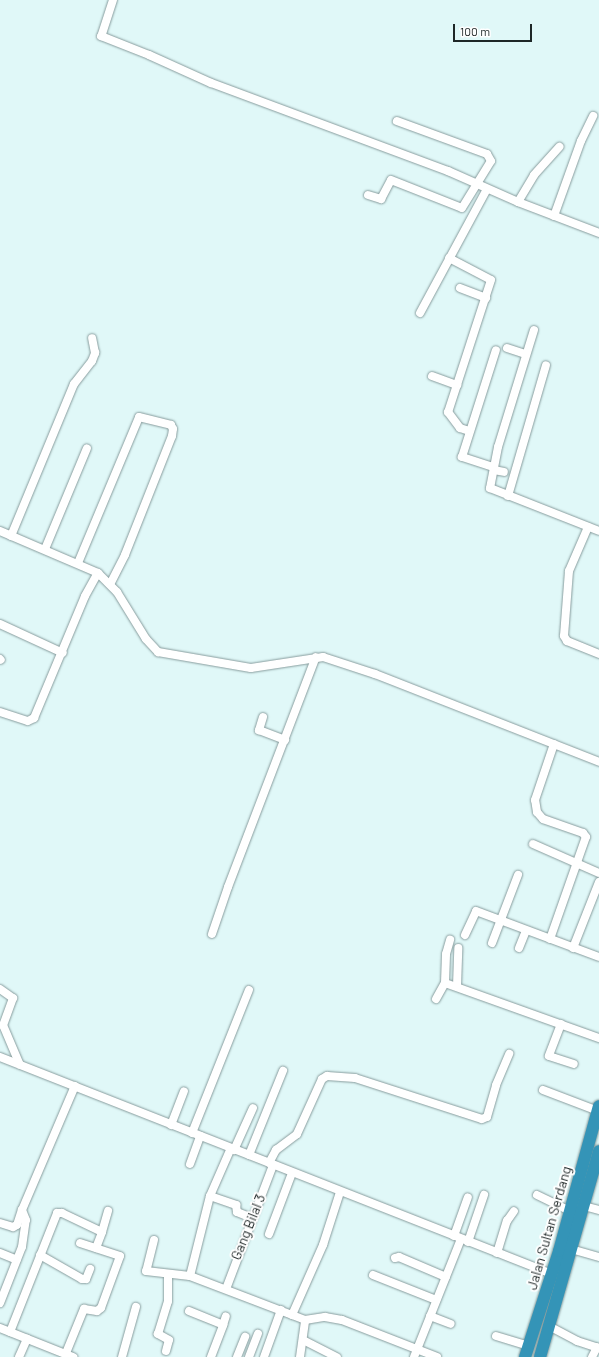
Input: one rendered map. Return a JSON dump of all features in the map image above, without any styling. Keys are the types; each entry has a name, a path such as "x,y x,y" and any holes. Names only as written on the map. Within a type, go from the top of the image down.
{"highway":[{"name":"Jalan Sultan Serdang","path":"540,1357 584,1206 588,1168 598,1109"},
{"name":"Jalan Sultan Serdang","path":"527,1351 552,1274 570,1211 588,1168 599,1155"}],"street":[{"path":"113,0 101,36 149,55 211,84 448,171 518,202 599,233"},
{"path":"554,216 581,141 593,116"},
{"path":"368,195 382,199 391,180 462,208 491,161 491,157 397,121"},
{"path":"518,202 534,175 559,147"},
{"path":"420,313 487,188"},
{"path":"449,258 491,278 486,298 448,413 460,428 469,431"},
{"path":"460,288 486,298"},
{"path":"534,330 526,354 490,488 599,531"},
{"path":"11,536 74,384 92,361 95,353 92,338"},
{"path":"507,348 526,354"},
{"path":"496,350 469,431 462,457 504,472"},
{"path":"508,496 546,365"},
{"path":"432,376 457,385"},
{"path":"78,563 139,417 171,425 173,429 172,436 125,554 110,584"},
{"path":"45,550 87,448"},
{"path":"588,527 569,571 564,636 567,641 599,654"},
{"path":"0,531 78,563 98,573 110,584 146,639 158,652 251,668 275,666 316,657 375,674 599,762"},
{"path":"0,712 28,721 34,718 63,653 85,596 98,573"},
{"path":"0,624 63,653"},
{"path":"212,934 228,887 316,657"},
{"path":"263,716 259,730 285,740"},
{"path":"550,939 577,864 585,835 540,818 535,804 554,744"},
{"path":"533,844 599,873"},
{"path":"492,943 518,875"},
{"path":"573,948 599,882"},
{"path":"465,935 476,911 599,957"},
{"path":"519,948 526,930"},
{"path":"436,999 445,983 446,954 450,940"},
{"path":"446,954 458,952 457,986"},
{"path":"445,983 457,986 527,1014 561,1024 599,1038"},
{"path":"0,989 14,998 3,1025 20,1065"},
{"path":"192,1133 249,990"},
{"path":"561,1024 549,1056 574,1064"},
{"name":"Gang Bilal 3","path":"226,1289 276,1150 297,1134 322,1079 327,1076 355,1078 482,1119 487,1117 496,1085 509,1054"},
{"path":"0,1057 340,1192 552,1274"},
{"path":"249,1155 283,1071"},
{"path":"0,1223 13,1227 17,1225 75,1086"},
{"path":"543,1090 598,1109"},
{"path":"171,1124 184,1091"},
{"path":"190,1276 210,1196 253,1108"},
{"path":"190,1164 200,1136"},
{"path":"269,1234 292,1173"},
{"path":"292,1315 322,1245 340,1192"},
{"path":"414,1357 461,1239 484,1195"},
{"path":"537,1195 570,1211"},
{"path":"210,1196 236,1205 237,1212 252,1218"},
{"path":"461,1239 468,1197"},
{"path":"584,1206 599,1210"},
{"path":"0,1303 17,1260 26,1230 26,1217 22,1210"},
{"path":"96,1248 108,1211"},
{"path":"497,1253 507,1221 514,1211"},
{"path":"10,1332 51,1223 59,1212 102,1232"},
{"path":"154,1240 146,1270 190,1276 305,1320 325,1317 342,1320 437,1357"},
{"path":"0,1328 70,1355 84,1309 97,1311 101,1308 120,1259 120,1256 80,1243"},
{"path":"571,1249 599,1256"},
{"path":"0,1253 17,1260"},
{"path":"40,1255 82,1279 86,1279 90,1269"},
{"path":"395,1258 399,1257 446,1277"},
{"path":"166,1351 169,1340 158,1334 167,1306 170,1273"},
{"path":"374,1275 436,1300"},
{"path":"122,1357 136,1307"},
{"path":"189,1310 223,1325"},
{"path":"258,1334 250,1354 264,1357 281,1310"},
{"path":"211,1357 226,1316"},
{"path":"430,1316 451,1324"},
{"path":"300,1357 305,1320"},
{"path":"549,1326 577,1341 598,1348 592,1357"},
{"path":"496,1336 527,1351"},
{"path":"236,1357 245,1337"},
{"path":"19,1357 27,1339"},
{"path":"303,1340 336,1357"}]}
